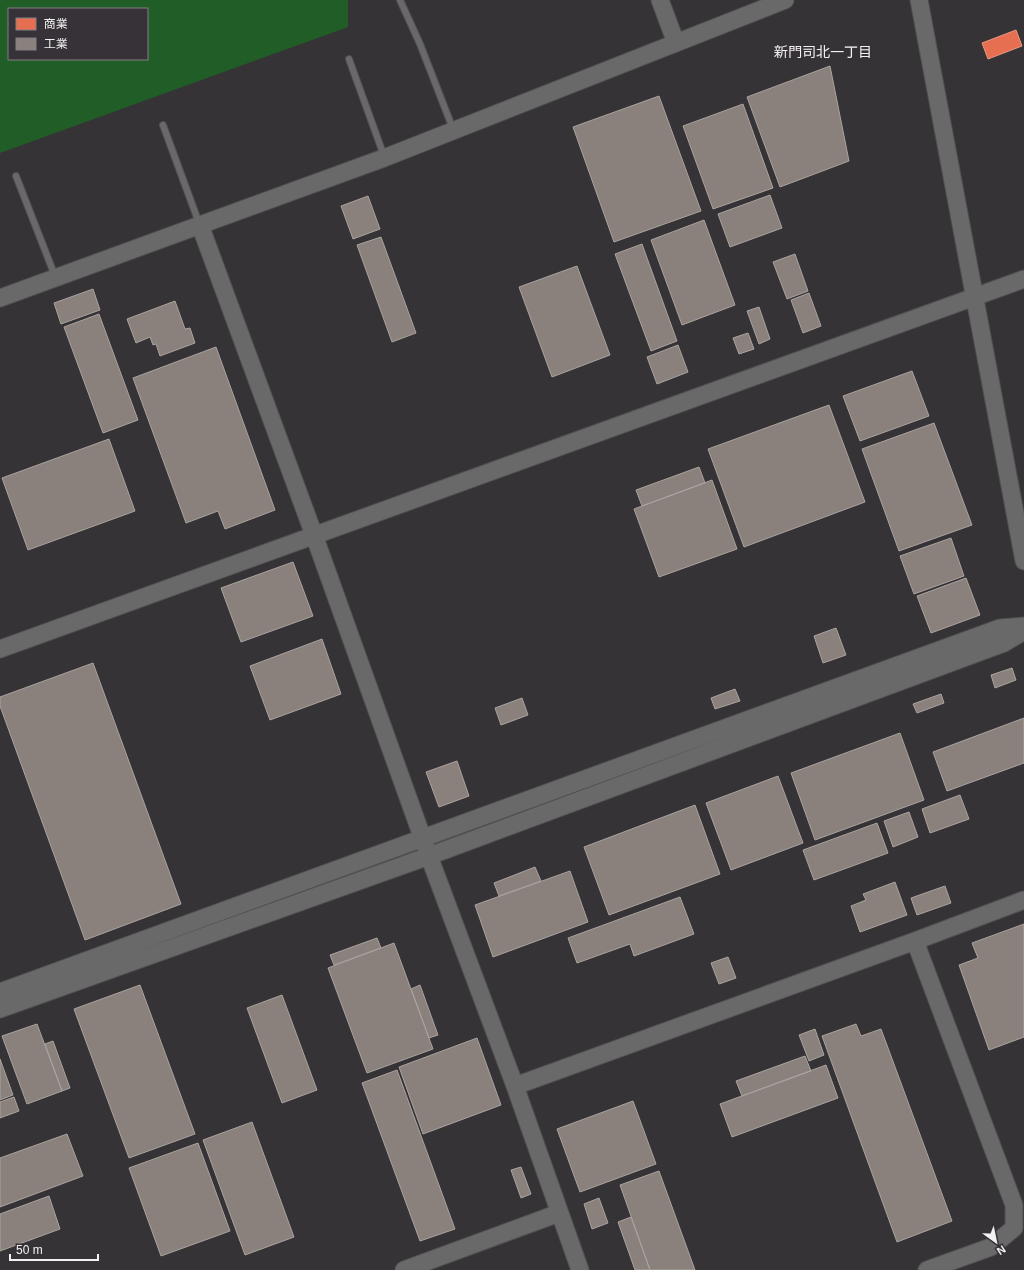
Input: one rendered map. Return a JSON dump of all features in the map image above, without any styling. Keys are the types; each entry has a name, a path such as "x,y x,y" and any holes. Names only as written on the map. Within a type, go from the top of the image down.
{"street":[{"path":"660,0 676,43"},
{"path":"0,298 384,158 785,0"},
{"path":"919,0 1024,561"},
{"path":"200,225 314,535 429,856 515,1086 580,1270"},
{"path":"0,649 1024,279"},
{"path":"0,992 1000,628 1024,626"},
{"path":"0,1010 429,856 1004,643 1024,631"},
{"path":"515,1086 1024,900"},
{"path":"915,941 1014,1205 1014,1228 991,1247 927,1270"},
{"path":"404,1270 559,1213"}],"lane":[{"path":"401,1 420,44 453,131"},
{"path":"349,59 384,158"},
{"path":"163,125 200,225"},
{"path":"16,176 55,278"}],"shaded area":[{"path":"0,0 348,0 348,27 0,153"}],"building: 商業":[{"path":"1016,30 1022,46 988,59 982,43"}],"building: 工業":[{"path":"830,66 849,161 780,187 747,97"},
{"path":"659,96 701,211 614,242 573,127"},
{"path":"743,104 773,188 713,209 683,126"},
{"path":"770,195 782,228 730,247 718,214"},
{"path":"368,196 380,229 353,239 341,206"},
{"path":"704,220 735,305 682,325 651,240"},
{"path":"381,237 416,333 392,342 357,245"},
{"path":"642,244 677,341 651,351 615,254"},
{"path":"795,254 808,291 787,299 773,262"},
{"path":"577,266 610,355 552,377 519,287"},
{"path":"93,289 100,310 61,324 54,303"},
{"path":"809,293 821,326 803,333 791,300"},
{"path":"175,301 185,329 190,328 195,343 160,356 156,344 153,345 150,337 136,343 127,319"},
{"path":"759,307 770,339 759,344 747,311"},
{"path":"99,314 138,420 103,433 64,327"},
{"path":"748,333 754,349 739,354 733,338"},
{"path":"678,345 688,372 657,384 647,357"},
{"path":"216,347 275,510 225,529 218,511 186,523 133,378"},
{"path":"912,371 929,416 860,441 843,396"},
{"path":"829,405 865,502 744,547 708,449"},
{"path":"934,423 972,525 899,551 862,449"},
{"path":"109,439 135,511 28,550 2,478"},
{"path":"699,467 705,483 642,506 636,490"},
{"path":"712,480 737,549 659,577 634,509"},
{"path":"951,538 964,576 914,594 900,556"},
{"path":"293,562 313,616 241,642 221,588"},
{"path":"966,578 980,615 931,633 917,596"},
{"path":"836,628 846,655 823,663 814,636"},
{"path":"322,639 341,694 270,720 250,666"},
{"path":"93,663 181,904 85,940 0,706 0,697"},
{"path":"1012,668 1016,680 995,688 991,675"},
{"path":"735,689 740,701 715,709 711,698"},
{"path":"941,694 944,703 917,713 913,704"},
{"path":"522,698 528,715 501,725 495,708"},
{"path":"1024,718 1024,763 947,791 933,752"},
{"path":"900,733 924,800 815,840 791,773"},
{"path":"457,761 469,796 439,807 426,772"},
{"path":"778,776 803,843 731,870 706,803"},
{"path":"960,795 969,819 930,833 922,809"},
{"path":"695,805 720,874 609,915 584,847"},
{"path":"909,812 918,837 893,847 884,821"},
{"path":"877,823 888,853 814,880 803,850"},
{"path":"535,867 541,881 499,896 494,883"},
{"path":"570,871 588,922 493,957 475,905"},
{"path":"895,882 907,915 860,932 851,906 866,900 863,894"},
{"path":"945,886 951,903 917,915 911,898"},
{"path":"680,897 694,934 634,956 630,944 577,963 568,938"},
{"path":"1024,924 1024,1037 989,1050 959,965 978,958 972,943"},
{"path":"377,938 381,948 334,965 330,955"},
{"path":"394,943 433,1049 367,1073 328,968"},
{"path":"728,957 736,978 719,984 711,963"},
{"path":"140,985 195,1134 129,1158 74,1009"},
{"path":"420,985 438,1035 429,1038 411,989"},
{"path":"282,995 317,1090 282,1103 247,1008"},
{"path":"37,1024 62,1091 27,1104 2,1036"},
{"path":"856,1024 861,1036 881,1029 952,1221 897,1242 822,1036"},
{"path":"815,1029 824,1055 809,1061 799,1035"},
{"path":"477,1038 501,1105 423,1134 399,1067"},
{"path":"53,1041 70,1088 62,1091 45,1044"},
{"path":"805,1056 811,1071 742,1096 736,1081"},
{"path":"0,1059 13,1095 0,1100"},
{"path":"826,1065 838,1098 732,1137 720,1104"},
{"path":"397,1070 455,1229 420,1241 362,1083"},
{"path":"14,1097 19,1111 0,1118 0,1102"},
{"path":"633,1101 656,1164 580,1192 557,1129"},
{"path":"252,1122 294,1237 245,1255 203,1140"},
{"path":"67,1134 83,1176 0,1207 0,1158"},
{"path":"198,1143 230,1231 161,1256 129,1168"},
{"path":"521,1167 531,1194 521,1198 511,1170"},
{"path":"659,1171 695,1270 650,1270 620,1185"},
{"path":"49,1196 60,1229 0,1251 0,1214"},
{"path":"599,1198 608,1223 592,1229 584,1204"},
{"path":"631,1217 650,1270 635,1270 618,1222"}],"district":[{"name":"新門司北一丁目","path":"823,52"}]}
